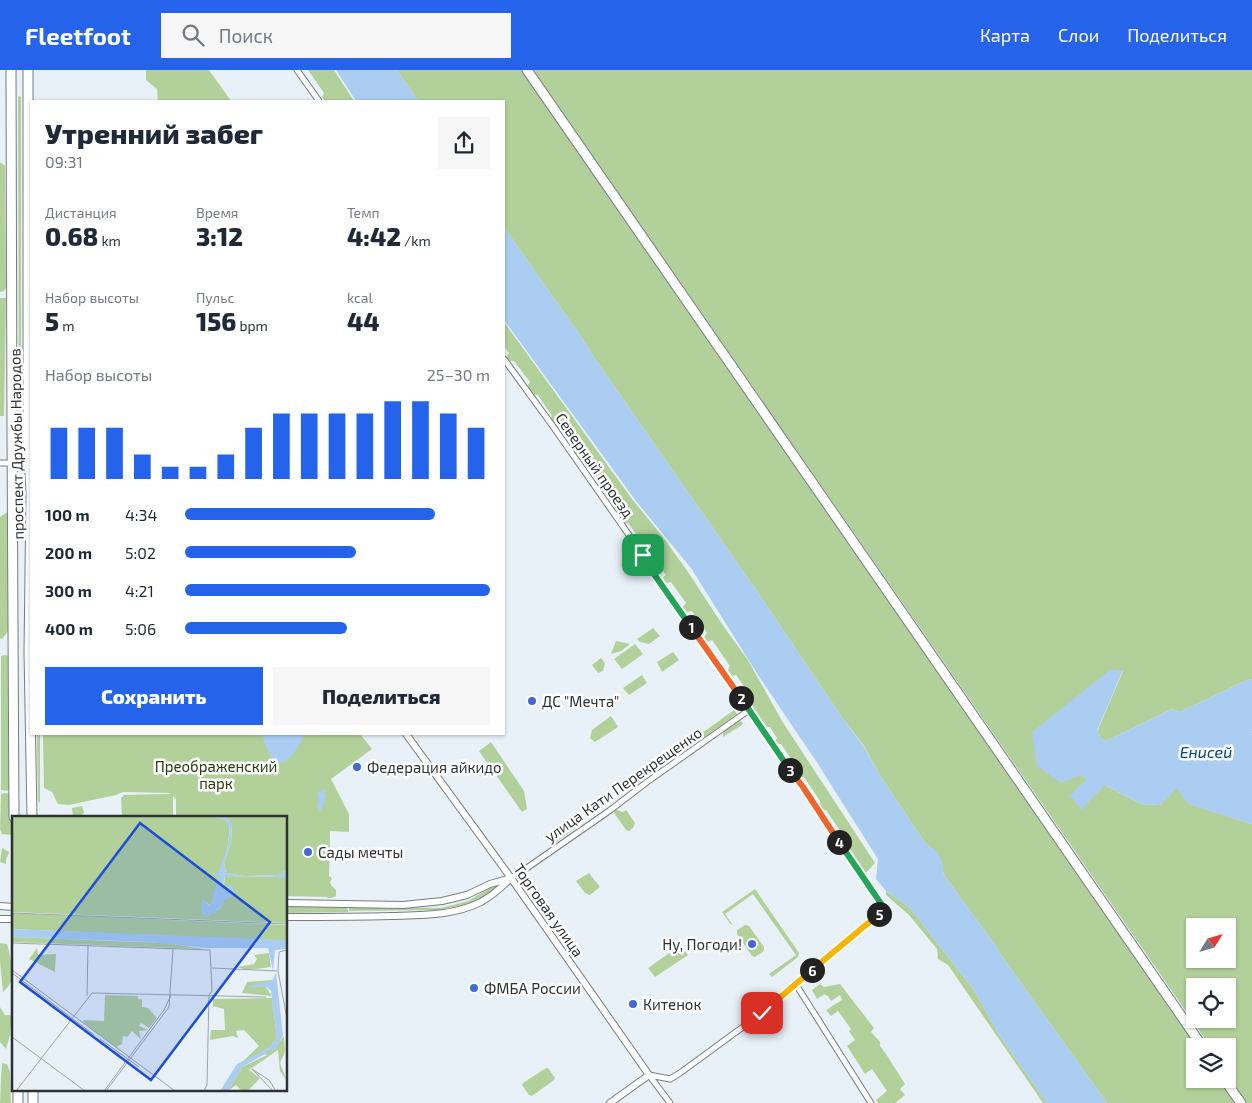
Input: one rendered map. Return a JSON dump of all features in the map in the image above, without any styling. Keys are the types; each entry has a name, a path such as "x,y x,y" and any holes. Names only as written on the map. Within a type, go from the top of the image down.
{"main road":[{"name":"проспект Дружбы Народов","path":"11,70 14,816"},
{"name":"проспект Дружбы Народов","path":"28,70 28,434 30,453"},
{"path":"527,70 1196,1038"},
{"path":"11,88 28,87"},
{"name":"проспект Дружбы Народов","path":"30,572 30,707"},
{"name":"проспект Дружбы Народов","path":"31,735 32,816"},
{"path":"1230,1088 1241,1103"},
{"path":"18,1090 18,1103"},
{"path":"33,1090 33,1103"}],"street":[{"path":"297,70 318,100"},
{"name":"Северный проезд","path":"505,360 643,555 649,567 792,774 803,787 882,905 881,913 796,983"},
{"path":"0,463 30,462"},
{"name":"улица Кати Перекрещенко","path":"288,917 438,915 481,902 496,893 511,878 609,811 646,782 749,710"},
{"name":"Торговая улица","path":"407,735 511,878 670,1103"},
{"name":"улица Кати Перекрещенко","path":"288,903 403,905 442,901 467,895 490,884 511,878"},
{"path":"610,1103 649,1075 670,1079 762,1013 796,983 871,1103"}],"green space":[{"path":"146,70 209,70 230,100 158,100 157,89 146,80"},
{"path":"308,70 334,70 353,100 324,100 322,97 324,93"},
{"path":"397,70 523,70 1190,1038 1186,1038 1186,1088 1225,1088 1235,1103 1107,1103 944,875 943,865 933,849 925,843 881,777 864,746 841,716 754,587 505,228 505,100 417,100"},
{"path":"533,70 1252,70 1252,679 1180,712 1172,709 1104,742 1097,732 1123,671 1110,670 1082,775 1141,804 1160,805 1177,787 1189,804 1252,824 1252,1103 1247,1103 1236,1086 1236,1038 1204,1038 1198,1028 1236,1028 1236,978 1186,978 1186,1011"},
{"path":"18,97 21,97 20,445"},
{"path":"0,162 5,166 6,288 0,292"},
{"path":"0,298 6,298 4,416 0,416"},
{"path":"505,323 632,499 663,537 748,660 782,721 875,863 865,874 840,837 841,832 826,810 821,810 818,806 820,801 804,777 799,777 799,770 781,744 776,744 777,738 770,727 765,727 744,697 746,689 736,675 732,676 728,670 730,666 712,640 707,642 704,637 707,633 692,611 687,612 683,607 686,603 671,582 666,583 663,578 666,575 650,554 646,555 642,550 645,546 628,523 624,524 620,517 622,513 605,490 601,491 597,486 599,482 582,457 577,459 573,452 575,448 562,430 558,431 550,419 552,416 538,395 534,395 527,387 530,382 514,361 509,361 506,357 509,353 505,347"},
{"path":"9,511 8,631 0,639 0,517"},
{"path":"653,628 660,636 649,644 640,642 637,639"},
{"path":"616,641 630,644 621,651 611,654"},
{"path":"635,644 643,654 622,669 614,659"},
{"path":"673,652 679,660 662,672 657,662"},
{"path":"1,656 10,656 11,791 1,790"},
{"path":"601,658 605,663 603,671 598,673 592,665"},
{"path":"642,675 647,683 629,695 623,688"},
{"path":"734,710 737,714 705,737 701,736 702,733"},
{"path":"611,716 618,727 595,742 590,738 592,730"},
{"path":"740,720 743,723 742,725 723,737 723,732"},
{"path":"37,735 40,735 40,803 38,801"},
{"name":"Преображенский парк","path":"43,735 361,735 372,749 331,779 349,814 349,832 330,831 329,876 332,879 331,885 336,890 336,896 332,898 288,896 288,816 176,816 176,799 173,796 173,816 122,816 121,798 124,795 170,794 123,792 69,805 58,804 52,792 44,788"},
{"path":"491,742 524,791 527,809 522,812 479,751"},
{"path":"639,777 642,780 628,791 622,789"},
{"path":"1,794 11,794 13,797 12,835 2,834 0,829"},
{"path":"82,806 84,812 82,816 73,816 72,808"},
{"path":"614,809 623,812 626,810 635,823 633,828 629,831 626,830 614,813"},
{"path":"577,820 580,825 556,842 553,842 551,838"},
{"path":"2,848 9,852 6,864 0,862"},
{"path":"589,873 600,887 590,895 585,893 576,881"},
{"path":"500,884 497,889 469,904 439,910 349,911 349,906 441,908 468,901"},
{"path":"755,889 799,953 798,957 772,977 769,974 796,955 753,894 725,914 731,925 722,912"},
{"path":"886,891 909,907 974,990 998,1033 1047,1103 1043,1103 948,965 938,959 937,949 909,915 886,895"},
{"path":"288,907 347,907 348,912 288,913"},
{"path":"745,925 749,926 764,947 763,952 755,957 752,956 737,934 737,930"},
{"path":"0,943 7,944 12,968 11,982 3,992 0,961"},
{"path":"681,945 688,955 655,977 648,968"},
{"path":"820,984 824,987 840,984 874,1028 871,1032 880,1042 880,1046 905,1084 900,1089 905,1095 895,1103 878,1103 876,1100 887,1091 872,1069 865,1074 847,1046 855,1040 849,1031 851,1029 838,1011 831,1016 826,1010 842,1000 840,995 831,1001 825,994 817,999 812,990"},
{"path":"0,1007 5,1015 12,1015 10,1035 6,1049 0,1042"},
{"path":"2,1063 7,1064 10,1072 11,1103 0,1103"},
{"path":"546,1068 555,1078 554,1080 532,1096 529,1095 522,1085 523,1083"}],"water":[{"path":"336,70 397,70 417,100 355,100"},
{"path":"505,228 864,747 881,777 925,843 937,852 943,865 944,875 1107,1103 1047,1103 998,1033 974,990 909,907 886,891 876,879 878,859 816,761 758,675 691,568 636,501 505,321"},
{"name":"Енисей","path":"1110,670 1123,670 1097,731 1104,742 1172,709 1180,712 1252,679 1252,824 1188,804 1177,788 1160,805 1141,804 1105,785 1081,810 1070,795 1087,779 1082,775 1061,783 1037,766 1032,732"},
{"path":"262,735 304,735 292,756 281,763 273,759"},
{"path":"330,787 327,792 323,791 326,796 320,811 317,807 319,799 317,793"}],"place":[{"name":"ДС \"Мечта\"","path":"532,701"},
{"name":"Федерация айкидо","path":"357,767"},
{"name":"Сады мечты","path":"308,852"},
{"name":"Ну, Погоди!","path":"752,944"},
{"name":"ФМБА России","path":"474,988"},
{"name":"Китенок","path":"633,1004"}],"route":[{"path":"643,555 649,567 792,774 803,787 882,905 881,913 762,1013"}]}
